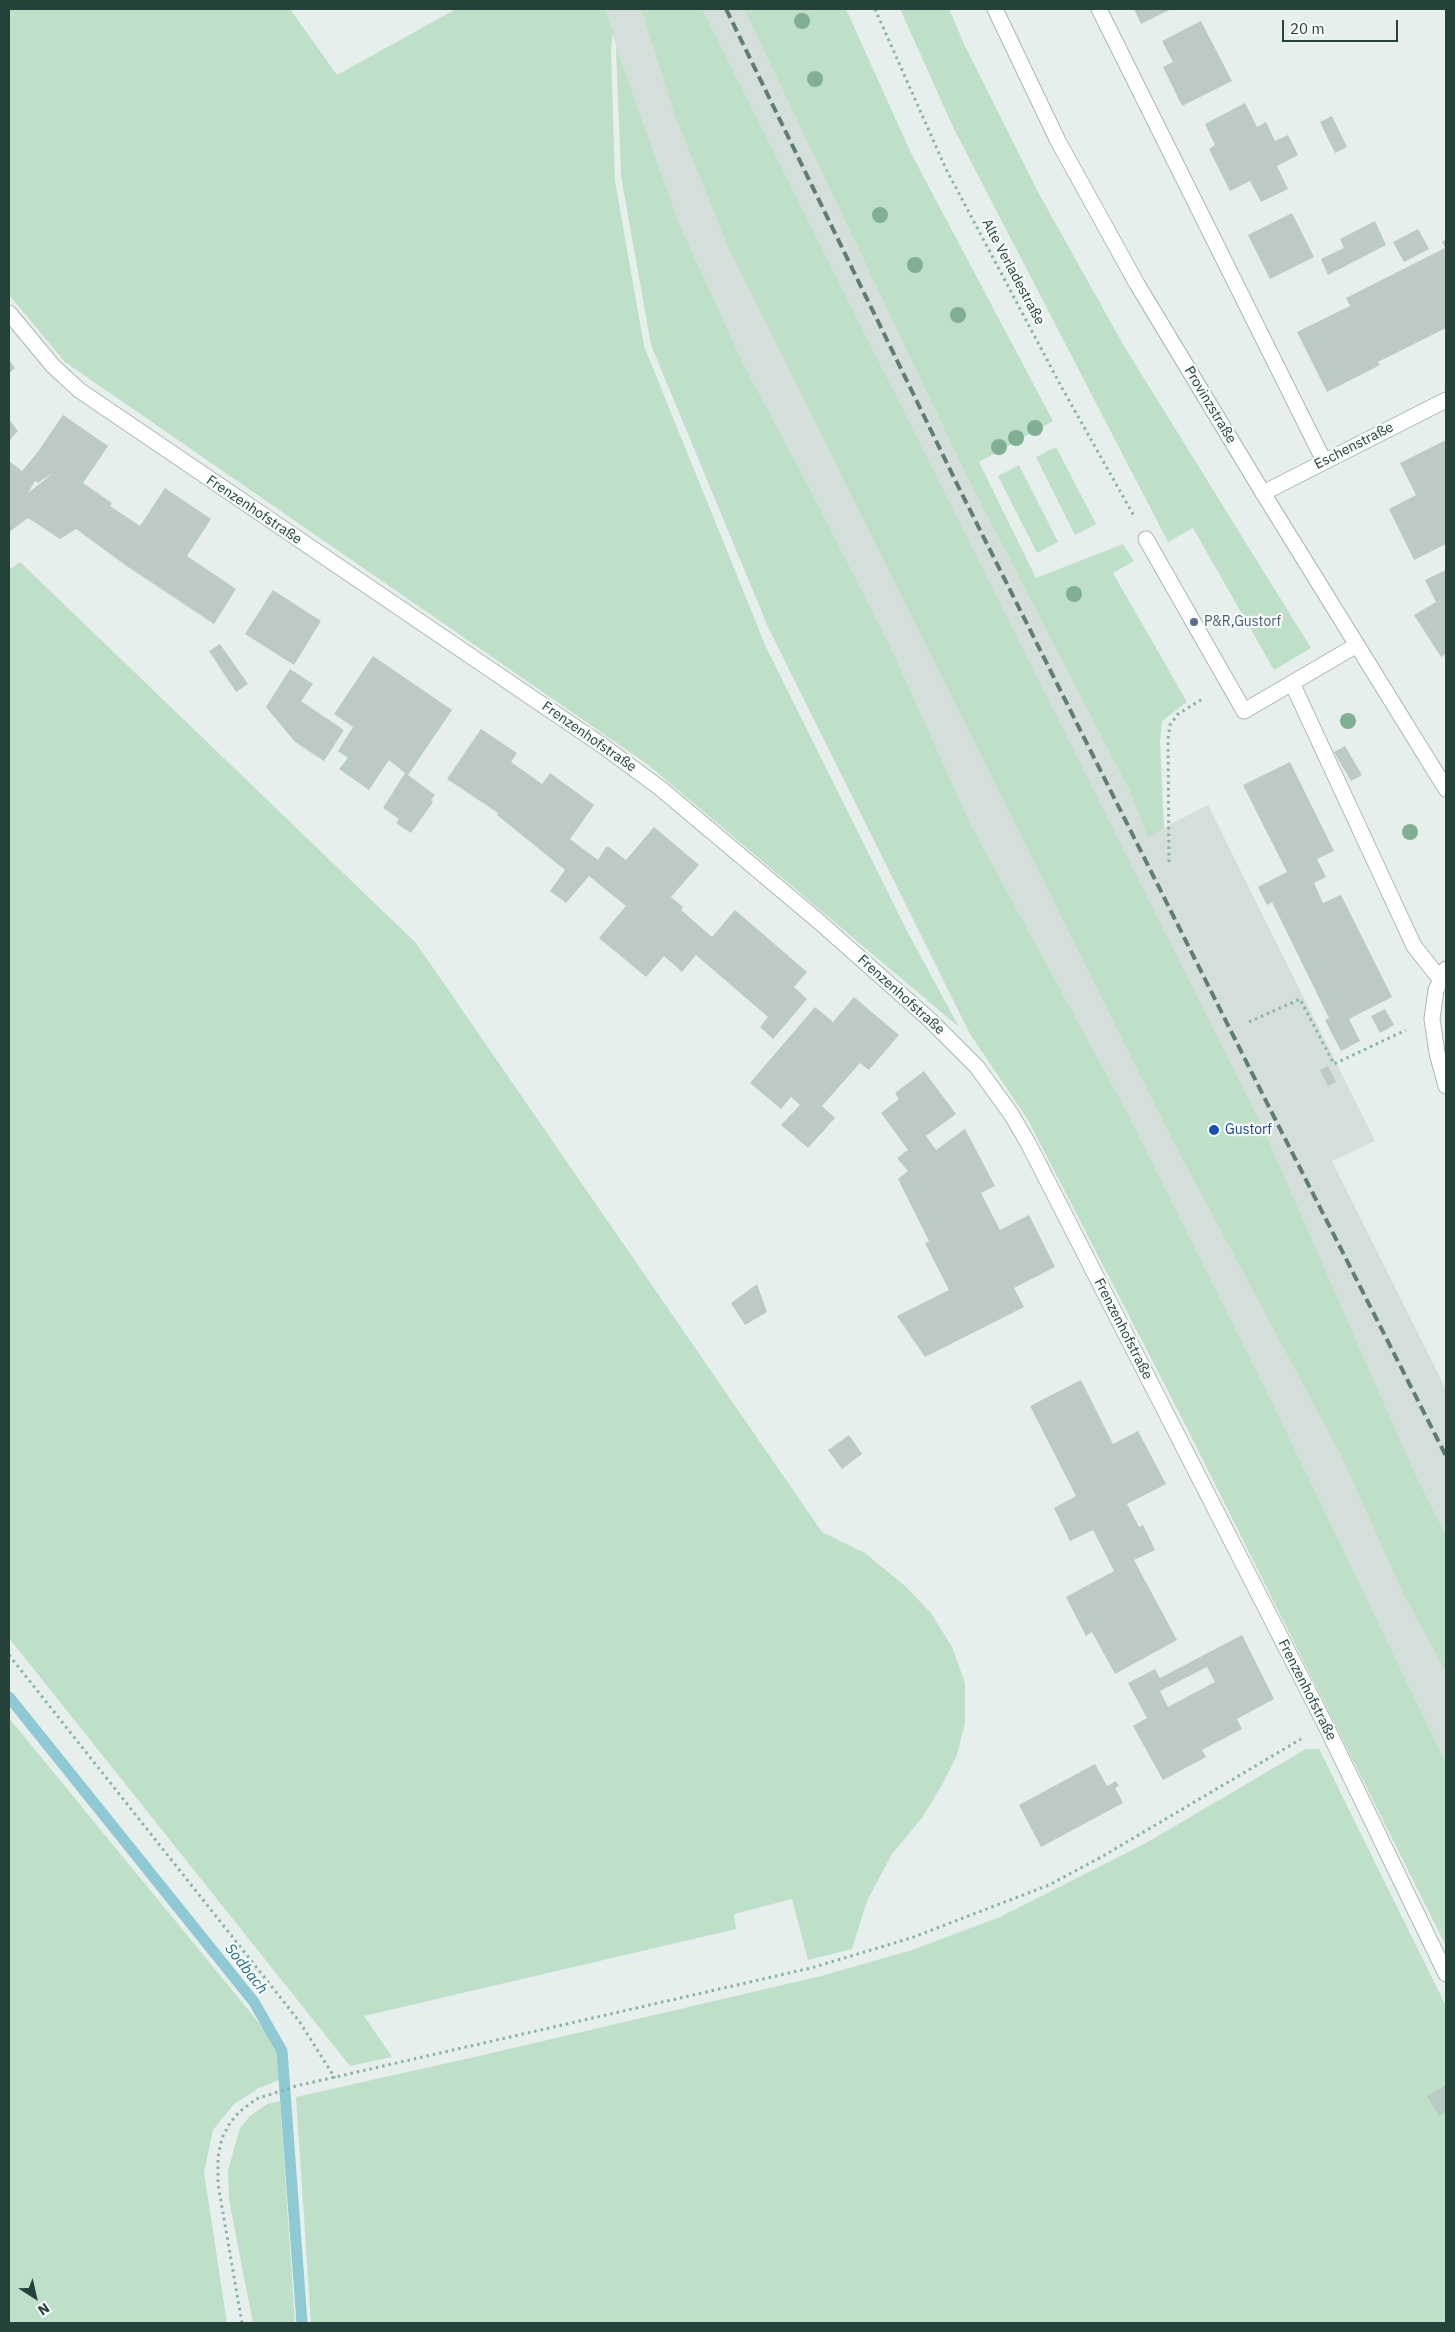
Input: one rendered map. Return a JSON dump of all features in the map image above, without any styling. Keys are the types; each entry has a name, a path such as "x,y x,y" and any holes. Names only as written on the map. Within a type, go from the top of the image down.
{"street":[{"name":"Provinzstraße","path":"995,9 1054,134 1106,230 1263,493 1446,789"},
{"path":"1099,9 1324,461"},
{"name":"Frenzenhofstraße","path":"9,314 60,374 97,403 603,746 660,788 823,926 930,1020 977,1066 1006,1106 1028,1144 1325,1724 1446,1974"},
{"name":"Eschenstraße","path":"1263,493 1446,400"},
{"path":"1146,539 1244,711 1357,645"},
{"path":"1292,683 1414,946 1443,974 1434,999 1432,1019 1435,1043 1446,1086"}],"path":[{"name":"Alte Verladestraße","path":"875,9 946,168 1062,388 1146,539"},
{"path":"1169,862 1168,739 1170,725 1178,714 1228,683"},
{"path":"1249,1022 1300,999 1334,1064 1432,1019"},
{"path":"9,1655 299,2020 335,2078"},
{"path":"242,2323 218,2184 218,2157 222,2138 227,2128 234,2117 251,2103 274,2092 811,1968 911,1938 1058,1880 1103,1856 1325,1724"}],"shaded area":[{"path":"606,9 744,9 967,477 1129,790 1148,836 1208,805 1375,1141 1332,1161 1446,1389 1446,1763 1273,1404 1126,1110 970,823 894,654 817,502 744,365 679,223 616,46"}],"green space":[{"path":"9,9 290,9 337,75 456,9 606,9 613,32 611,50 615,181 644,346 766,647 907,931 959,1027 647,764 65,362 9,295"},
{"path":"641,9 702,9 1261,1124 1413,1470 1446,1536 1446,1672 1403,1593 1342,1457 1172,1139 729,249 676,118"},
{"path":"744,9 846,9 911,153 1053,421 979,462 1036,578 1123,544 1134,561 1113,573 1187,702 1162,721 1160,741 1164,828 1148,837 1129,790 967,477"},
{"path":"900,9 949,9 965,46 1038,192 1124,346 1311,648 1274,670 1193,528 1168,542 954,129"},
{"path":"616,46 679,223 744,365 817,502 894,654 970,823 1126,1110 1273,1404 1446,1763 1446,1946 1185,1424 1028,1120 970,1034 768,627 651,345 621,176"},
{"path":"1056,447 1096,524 1075,535 1036,457"},
{"path":"1019,465 1058,542 1037,553 998,476"},
{"path":"20,562 416,943 822,1532 865,1553 905,1586 931,1613 952,1647 965,1683 965,1723 957,1755 922,1818 892,1854 867,1901 852,1949 808,1960 792,1899 734,1914 736,1929 364,2016 392,2057 350,2066 9,1638 9,570"},
{"path":"9,1718 282,2051 284,2078 259,2088 234,2104 213,2130 204,2172 227,2323 9,2323"},
{"path":"1306,1749 1319,1749 1446,2006 1446,2323 311,2323 296,2097 821,1976 912,1950 1000,1917 1146,1843"},
{"path":"280,2101 295,2323 253,2323 229,2200 228,2170 240,2128 250,2116 267,2104"}],"building":[{"path":"1134,9 1171,9 1141,24"},
{"path":"1201,21 1232,81 1182,106 1163,67 1173,62 1162,41"},
{"path":"1245,103 1257,127 1266,122 1275,141 1288,135 1298,155 1277,166 1288,189 1261,202 1250,181 1230,191 1209,149 1215,145 1205,124"},
{"path":"1332,116 1347,147 1335,153 1320,122"},
{"path":"1292,213 1314,257 1270,279 1248,235"},
{"path":"1375,221 1386,245 1328,275 1321,259 1344,248 1340,239"},
{"path":"1418,229 1429,249 1404,262 1393,242"},
{"path":"1446,239 1446,328 1378,362 1380,365 1327,392 1297,332 1350,306 1346,298 1445,248 1442,242"},
{"path":"9,360 15,368 9,373"},
{"path":"63,415 108,446 83,483 112,503 110,506 140,526 165,488 211,519 187,556 236,589 214,624 128,567 76,529 60,539 28,518 9,532 9,461 22,471","holes":["52,474 28,493 35,481 38,483"]},
{"path":"9,419 18,431 9,441"},
{"path":"1446,440 1446,544 1414,560 1389,509 1416,495 1400,463"},
{"path":"1446,570 1446,654 1441,657 1414,615 1436,602 1425,580"},
{"path":"273,590 321,621 294,665 245,634"},
{"path":"220,644 248,684 236,692 209,651"},
{"path":"373,656 452,710 408,775 435,795 431,800 433,802 411,833 396,823 399,819 383,808 405,773 389,760 369,790 339,769 348,758 338,751 353,727 334,714"},
{"path":"290,669 313,684 301,701 344,730 324,761 295,742 266,707"},
{"path":"481,729 517,753 511,762 542,784 550,773 594,805 570,839 598,860 606,847 609,847 626,860 654,827 699,865 671,897 683,907 681,910 712,937 735,910 807,972 794,987 807,999 773,1039 760,1027 768,1017 696,955 682,972 664,956 646,977 599,938 626,906 589,876 566,903 550,891 565,870 497,815 498,813 447,779"},
{"path":"1345,746 1362,775 1351,781 1334,752"},
{"path":"1290,762 1334,851 1317,859 1326,877 1314,883 1323,903 1341,895 1392,997 1349,1019 1360,1041 1341,1051 1325,1020 1329,1018 1272,902 1267,905 1258,887 1287,872 1243,785"},
{"path":"854,997 899,1035 869,1070 860,1063 822,1106 835,1118 808,1148 781,1125 800,1105 791,1097 781,1109 750,1083 815,1007 833,1022"},
{"path":"1385,1009 1394,1025 1380,1033 1371,1016"},
{"path":"1328,1066 1336,1082 1328,1086 1320,1070"},
{"path":"924,1071 956,1114 926,1136 936,1150 965,1129 995,1186 981,1193 1000,1230 1029,1215 1055,1267 1014,1288 1024,1307 925,1357 897,1316 949,1290 925,1243 929,1241 898,1179 908,1171 897,1158 908,1150 881,1113 899,1099 895,1093"},
{"path":"757,1284 767,1312 745,1325 731,1303"},
{"path":"1081,1380 1113,1444 1138,1431 1166,1484 1127,1504 1139,1527 1143,1525 1155,1550 1134,1560 1177,1640 1115,1674 1092,1632 1086,1636 1066,1597 1114,1571 1093,1530 1070,1541 1054,1508 1076,1496 1030,1406"},
{"path":"849,1435 862,1454 842,1469 828,1450"},
{"path":"1242,1635 1274,1699 1237,1719 1242,1729 1202,1750 1206,1757 1163,1780 1133,1726 1147,1718 1128,1683 1155,1669 1160,1678","holes":["1207,1667 1215,1682 1168,1707 1160,1691"]},
{"path":"1095,1764 1107,1786 1116,1781 1119,1786 1115,1788 1123,1803 1041,1847 1019,1805"},
{"path":"1446,2085 1446,2112 1439,2116 1427,2096"}],"waterway":[{"name":"Sodbach","path":"9,1697 254,2002 282,2051 302,2323"}],"railway":[{"path":"726,9 959,488 1446,1456"}],"place":[{"name":"P&R,Gustorf","path":"1194,622"},
{"name":"Gustorf","path":"1214,1130"}]}
